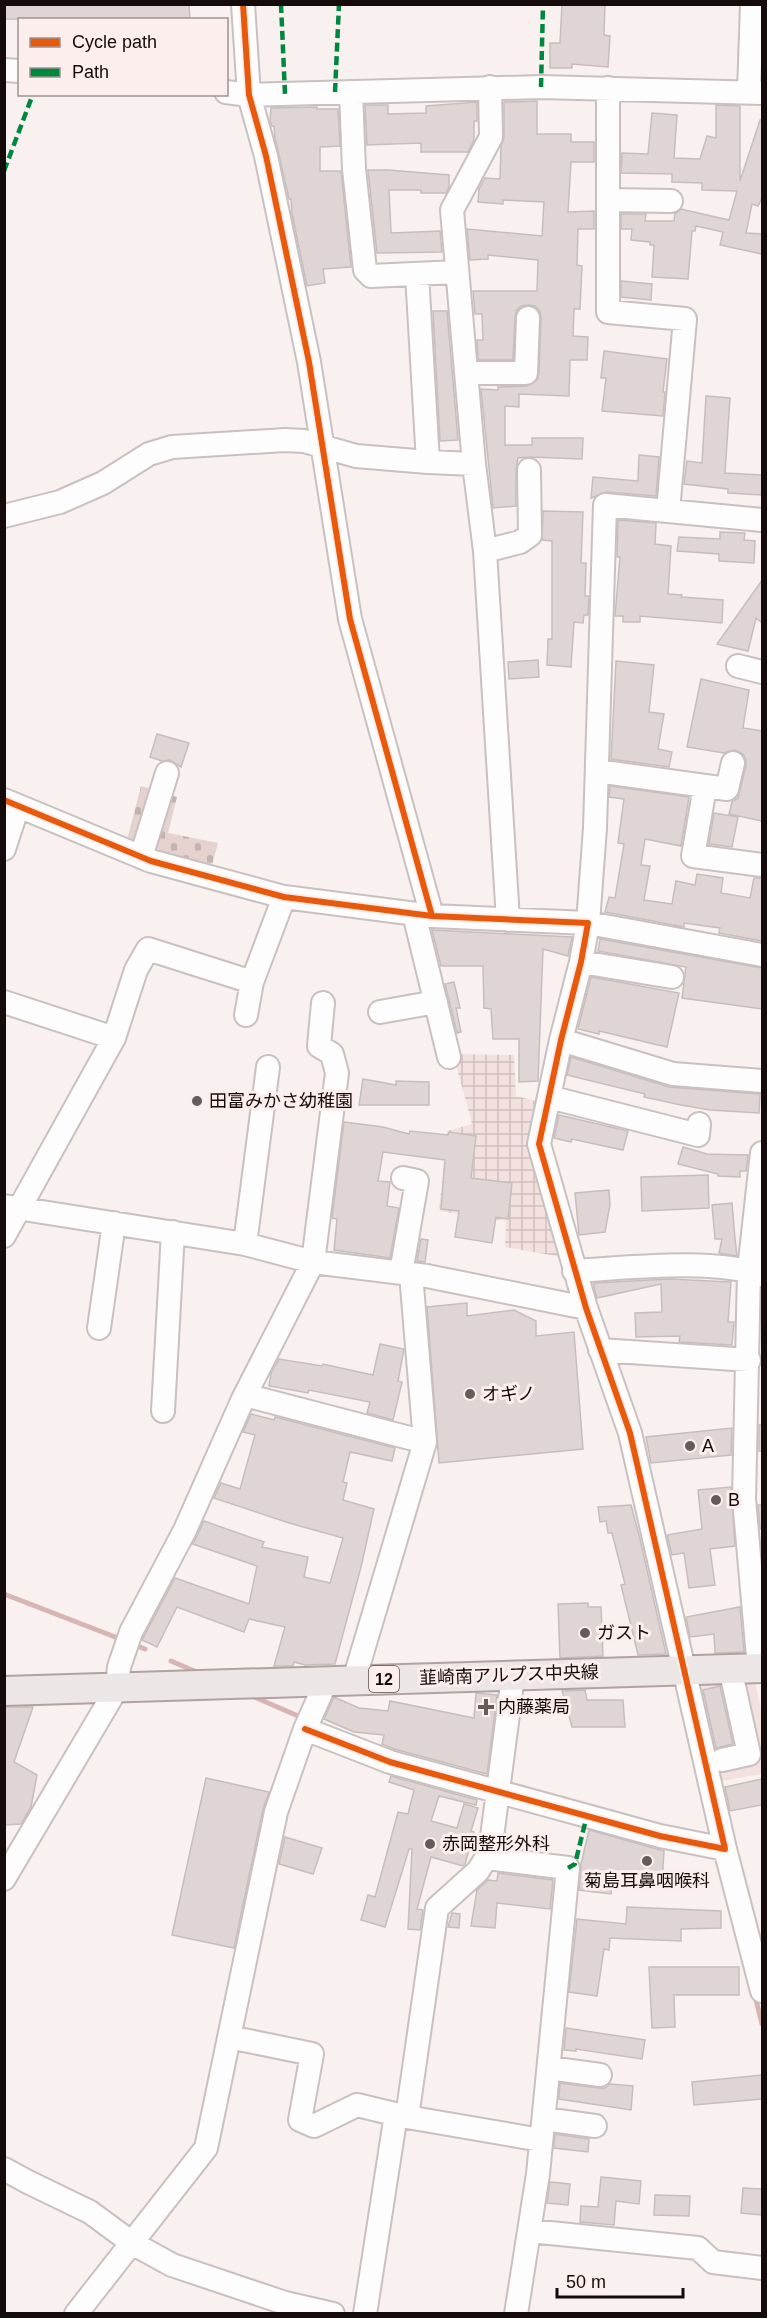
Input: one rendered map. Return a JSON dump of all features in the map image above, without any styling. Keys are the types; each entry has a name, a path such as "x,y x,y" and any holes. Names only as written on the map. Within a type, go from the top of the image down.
{"main road":[{"name":"韮崎南アルプス中央線","path":"4,1691 761,1668"}],"street":[{"path":"243,4 249,95 266,156 309,362 350,619 423,915 436,1002 449,1057"},
{"path":"228,92 249,95 490,87 756,92 752,4"},
{"path":"490,87 491,137 452,210 474,464 485,551 508,920"},
{"path":"608,88 608,312 685,319 668,511"},
{"path":"351,92 354,169 365,270 371,276 457,272"},
{"path":"608,200 670,201"},
{"path":"417,274 428,462"},
{"path":"467,373 526,373 528,318"},
{"path":"4,516 60,502 103,483 149,454 172,447 285,440 304,441 356,456 474,464"},
{"path":"485,551 520,542 530,535 529,470"},
{"path":"762,520 605,505 597,771 588,923 538,1144 574,1271 630,1433 683,1669 719,1849 762,1990"},
{"path":"738,666 762,672"},
{"path":"597,771 727,789 733,763"},
{"path":"141,857 167,773"},
{"path":"705,787 693,856 762,865"},
{"path":"4,849 11,803 141,857 284,897 423,915 588,923 762,955"},
{"path":"246,1015 252,982 284,897"},
{"path":"4,1236 12,1207 114,1038 136,970 148,949 252,982"},
{"path":"581,962 672,977"},
{"path":"4,1002 114,1038"},
{"path":"380,1012 436,1002"},
{"path":"4,1879 117,1688 119,1667 128,1642 185,1530 245,1395 313,1262 337,1073 332,1054 319,1046 323,1003"},
{"path":"561,1040 673,1074 762,1081"},
{"path":"245,1244 268,1067"},
{"path":"549,1097 698,1135 699,1124"},
{"path":"761,1668 756,1563 744,1499 749,1360 762,1153"},
{"path":"354,1680 425,1442 406,1273 417,1181 403,1178"},
{"path":"12,1207 245,1244 313,1262 406,1273 586,1308"},
{"path":"99,1328 114,1223"},
{"path":"162,1411 173,1232"},
{"path":"574,1271 721,1266 756,1272"},
{"path":"600,1350 749,1360"},
{"path":"245,1395 425,1442"},
{"path":"723,1760 749,1754 730,1668"},
{"path":"365,2313 402,2116 437,1908 478,1871 490,1852 513,1676"},
{"path":"76,2313 206,2148 276,1812 307,1723 326,1682"},
{"path":"307,1723 390,1762 499,1786 660,1836 719,1849"},
{"path":"488,1858 568,1868 543,2130 530,2231 516,2313"},
{"path":"229,2037 312,2054 300,2120 314,2126 357,2105 402,2116 543,2130 596,2126"},
{"path":"549,2068 600,2075"},
{"path":"4,2169 90,2212 132,2243 172,2265 267,2306 333,2313"},
{"path":"530,2231 698,2248 713,2262 762,2268"}],"shaded area":[{"path":"453,1054 514,1055 516,1096 540,1102 528,1149 561,1257 505,1247 506,1221 439,1211 447,1131 472,1124"},
{"path":"755,1681 762,1715 762,1774 715,1782 693,1683"}],"green space":[{"path":"141,786 177,797 168,833 218,843 210,873 126,844"}],"building":[{"path":"4,4 189,4 190,18 18,18 4,19"},
{"path":"562,4 605,4 604,35 610,36 608,67 572,64 572,68 550,68 550,43 560,43"},
{"path":"537,101 537,134 571,134 571,142 594,142 594,162 571,162 568,212 594,211 594,229 578,229 577,265 582,266 580,309 574,309 573,336 588,337 587,360 570,360 569,396 519,394 519,407 505,406 505,445 532,445 532,438 583,438 582,459 518,458 516,506 493,508 481,389 498,390 498,387 527,386 537,380 541,318 540,311 535,306 521,306 516,311 513,360 478,360 477,340 483,340 482,314 475,314 473,291 537,291 538,260 488,255 488,259 470,260 467,229 542,236 544,202 503,200 503,204 478,202 479,189 485,178 500,179 501,147 504,137 504,102"},
{"path":"477,102 474,140 468,152 421,152 421,143 367,145 365,105 388,105 388,114 426,113 426,106"},
{"path":"716,105 740,106 740,181 760,120 762,120 762,198 758,206 752,204 746,233 762,234 762,254 720,245 723,232 696,226 695,231 692,231 688,279 652,277 654,245 650,245 650,242 631,240 632,229 621,229 621,214 646,214 645,221 674,221 675,214 681,209 729,220 737,191 702,190 702,183 672,182 672,174 621,173 622,153 648,154 652,113 677,115 674,158 700,159 707,136 716,138"},
{"path":"317,107 317,109 338,109 340,146 320,147 320,171 341,171 351,267 323,269 325,283 307,286 291,199 289,199 274,126 270,121 271,108"},
{"path":"368,170 449,175 449,187 446,193 389,190 391,233 440,231 442,252 377,253"},
{"path":"621,281 652,284 651,300 621,297"},
{"path":"433,311 447,311 458,440 440,441"},
{"path":"604,351 667,359 663,416 602,411 606,378 601,378"},
{"path":"706,396 730,398 725,473 762,475 762,495 728,493 728,489 684,484 687,461 702,463"},
{"path":"639,455 659,457 656,496 606,492 591,498 593,477 638,481"},
{"path":"543,511 583,512 581,563 586,563 585,596 589,596 588,615 584,615 583,623 574,622 571,667 547,665 548,639 552,639 552,541 542,540"},
{"path":"618,520 656,523 655,544 671,546 668,594 723,600 722,623 640,616 640,622 623,622 623,616 615,616 620,557 617,557"},
{"path":"720,532 745,533 744,540 755,541 754,563 719,561 719,554 677,551 679,537 720,539"},
{"path":"762,580 762,623 756,618 748,651 717,644"},
{"path":"538,660 539,677 509,679 508,662"},
{"path":"616,661 654,665 649,712 664,714 658,749 672,752 669,767 611,759"},
{"path":"701,679 749,690 743,728 762,731 762,821 729,814 732,802 738,798 746,766 743,754 735,750 724,753 687,747"},
{"path":"157,734 189,743 181,767 170,760 162,761 150,757"},
{"path":"610,786 689,797 681,846 645,839 641,865 650,866 644,900 672,904 676,881 695,885 697,874 723,878 721,893 750,898 754,878 762,878 762,941 719,933 720,928 684,923 684,927 605,912 609,897 615,898 624,844 618,843 624,799 609,797"},
{"path":"714,813 738,817 732,847 709,844"},
{"path":"432,930 572,937 568,956 543,949 538,1081 519,1082 519,1039 493,1039 491,1009 484,1008 483,966 441,966"},
{"path":"600,939 762,968 762,1009 682,998 686,967 598,951"},
{"path":"591,977 679,993 667,1047 599,1031 599,1034 578,1029"},
{"path":"454,982 460,1008 456,1008 461,1032 457,1033 445,984"},
{"path":"571,1057 669,1087 760,1094 759,1113 710,1110 681,1105 567,1075"},
{"path":"363,1079 396,1085 396,1081 429,1082 429,1105 359,1105"},
{"path":"559,1115 628,1131 623,1150 572,1139 571,1142 554,1138"},
{"path":"344,1122 383,1127 409,1134 410,1131 448,1135 449,1132 476,1136 471,1178 512,1183 508,1219 496,1217 492,1243 455,1237 459,1211 441,1209 445,1160 383,1152 378,1181 390,1182 387,1206 399,1208 390,1258 334,1250 337,1219 332,1218"},
{"path":"683,1147 707,1154 748,1155 746,1171 740,1171 740,1177 718,1176 718,1174 678,1164"},
{"path":"708,1175 709,1208 642,1211 641,1177"},
{"path":"609,1190 610,1205 605,1232 579,1235 575,1193"},
{"path":"732,1203 737,1256 719,1253 722,1239 715,1239 712,1205"},
{"path":"421,1239 428,1240 425,1262 417,1261"},
{"path":"670,1279 731,1282 728,1322 734,1322 732,1345 679,1342 680,1336 636,1337 635,1313 662,1312 661,1284 597,1298 594,1287 594,1283"},
{"path":"467,1303 467,1316 514,1310 536,1321 536,1336 574,1332 583,1449 439,1463 427,1307"},
{"path":"380,1344 404,1349 398,1381 402,1382 393,1420 367,1413 370,1402 309,1390 308,1393 269,1386 271,1373 279,1359 322,1366 323,1364 373,1375"},
{"path":"251,1414 274,1420 275,1417 395,1448 392,1461 350,1452 343,1482 347,1483 343,1500 374,1509 335,1664 305,1665 294,1662 293,1666 274,1666 285,1627 249,1619 244,1632 177,1607 157,1647 142,1640 175,1578 249,1604 257,1566 193,1544 204,1521 264,1542 262,1547 308,1557 304,1577 330,1583 343,1538 214,1498 221,1483 240,1489 255,1435 243,1432"},
{"path":"759,1425 762,1425 762,1451 759,1451"},
{"name":"A","path":"732,1428 731,1455 651,1463 646,1437"},
{"path":"731,1487 735,1546 710,1549 715,1585 689,1588 684,1553 672,1555 667,1535 702,1529 698,1490"},
{"path":"631,1505 666,1654 638,1655 621,1585 625,1584 612,1533 608,1533 606,1521 600,1522 598,1507"},
{"path":"758,1505 762,1505 762,1529 760,1529"},
{"path":"588,1603 588,1607 601,1607 603,1656 560,1658 558,1604"},
{"path":"740,1607 744,1652 715,1653 714,1634 690,1637 686,1617"},
{"path":"720,1686 733,1744 716,1748 703,1690"},
{"path":"585,1690 587,1700 623,1700 625,1727 572,1727 562,1691"},
{"path":"476,1693 497,1695 487,1774 394,1749 382,1744 384,1735 354,1732 324,1719 334,1697 359,1708 388,1711 390,1701 474,1718"},
{"path":"4,1707 33,1707 14,1762 37,1775 31,1807 21,1824 4,1825"},
{"path":"391,1776 477,1800 476,1805 439,1796 431,1821 457,1828 464,1804 478,1808 465,1864 463,1866 431,1857 417,1909 423,1910 420,1930 408,1929 412,1849 409,1849 385,1927 361,1920 368,1895 375,1897 398,1812 408,1814 414,1790 389,1782"},
{"path":"206,1778 269,1792 263,1809 234,1948 172,1935"},
{"path":"762,1779 762,1805 730,1811 725,1787"},
{"path":"589,1830 664,1851 662,1883 613,1879 611,1894 579,1890 581,1864"},
{"path":"285,1837 322,1848 313,1874 279,1864"},
{"path":"498,1873 553,1880 550,1909 497,1903 495,1928 471,1926 477,1890 488,1880 497,1881"},
{"path":"627,1907 721,1911 721,1928 681,1929 681,1941 610,1938 609,1950 604,1949 597,1996 569,1992 577,1919 626,1924"},
{"path":"452,1913 460,1914 459,1928 448,1927"},
{"path":"649,1967 739,1967 739,1995 674,1995 675,2027 652,2028"},
{"path":"566,2028 645,2040 642,2059 576,2049 576,2051 564,2050"},
{"path":"762,2075 762,2099 694,2105 692,2082"},
{"path":"560,2083 598,2088 605,2088 610,2084 633,2086 631,2110 559,2099"},
{"path":"555,2134 589,2139 588,2152 554,2148"},
{"path":"601,2177 641,2181 639,2204 616,2201 614,2225 580,2222 581,2206 598,2207"},
{"path":"550,2182 570,2184 568,2205 547,2203"},
{"path":"743,2188 762,2189 762,2215 741,2213"},
{"path":"655,2195 690,2196 689,2216 654,2215"}],"waterway":[{"path":"4,1594 123,1640"},
{"path":"132,1644 145,1649"},
{"path":"171,1661 199,1673"},
{"path":"252,1696 305,1719"},
{"path":"755,1996 762,2024"}],"marked path":[{"path":"281,4 285,94"},
{"path":"335,92 339,4"},
{"path":"541,87 543,4"},
{"path":"4,171 32,96"},
{"path":"568,1868 575,1864 587,1815"}],"cycle path":[{"path":"243,4 249,95 266,156 309,362 350,619 432,916"},
{"path":"4,800 151,861 284,897 432,916 588,923 539,1144 586,1308 630,1433 725,1849 660,1836 390,1762 305,1729"}],"place":[{"name":"田富みかさ幼稚園","path":"197,1101"},
{"name":"オギノ","path":"470,1394"},
{"name":"A","path":"690,1446"},
{"name":"B","path":"716,1500"},
{"name":"ガスト","path":"585,1633"},
{"name":"内藤薬局","path":"486,1707"},
{"name":"赤岡整形外科","path":"430,1844"},
{"name":"菊島耳鼻咽喉科","path":"647,1861"}]}
